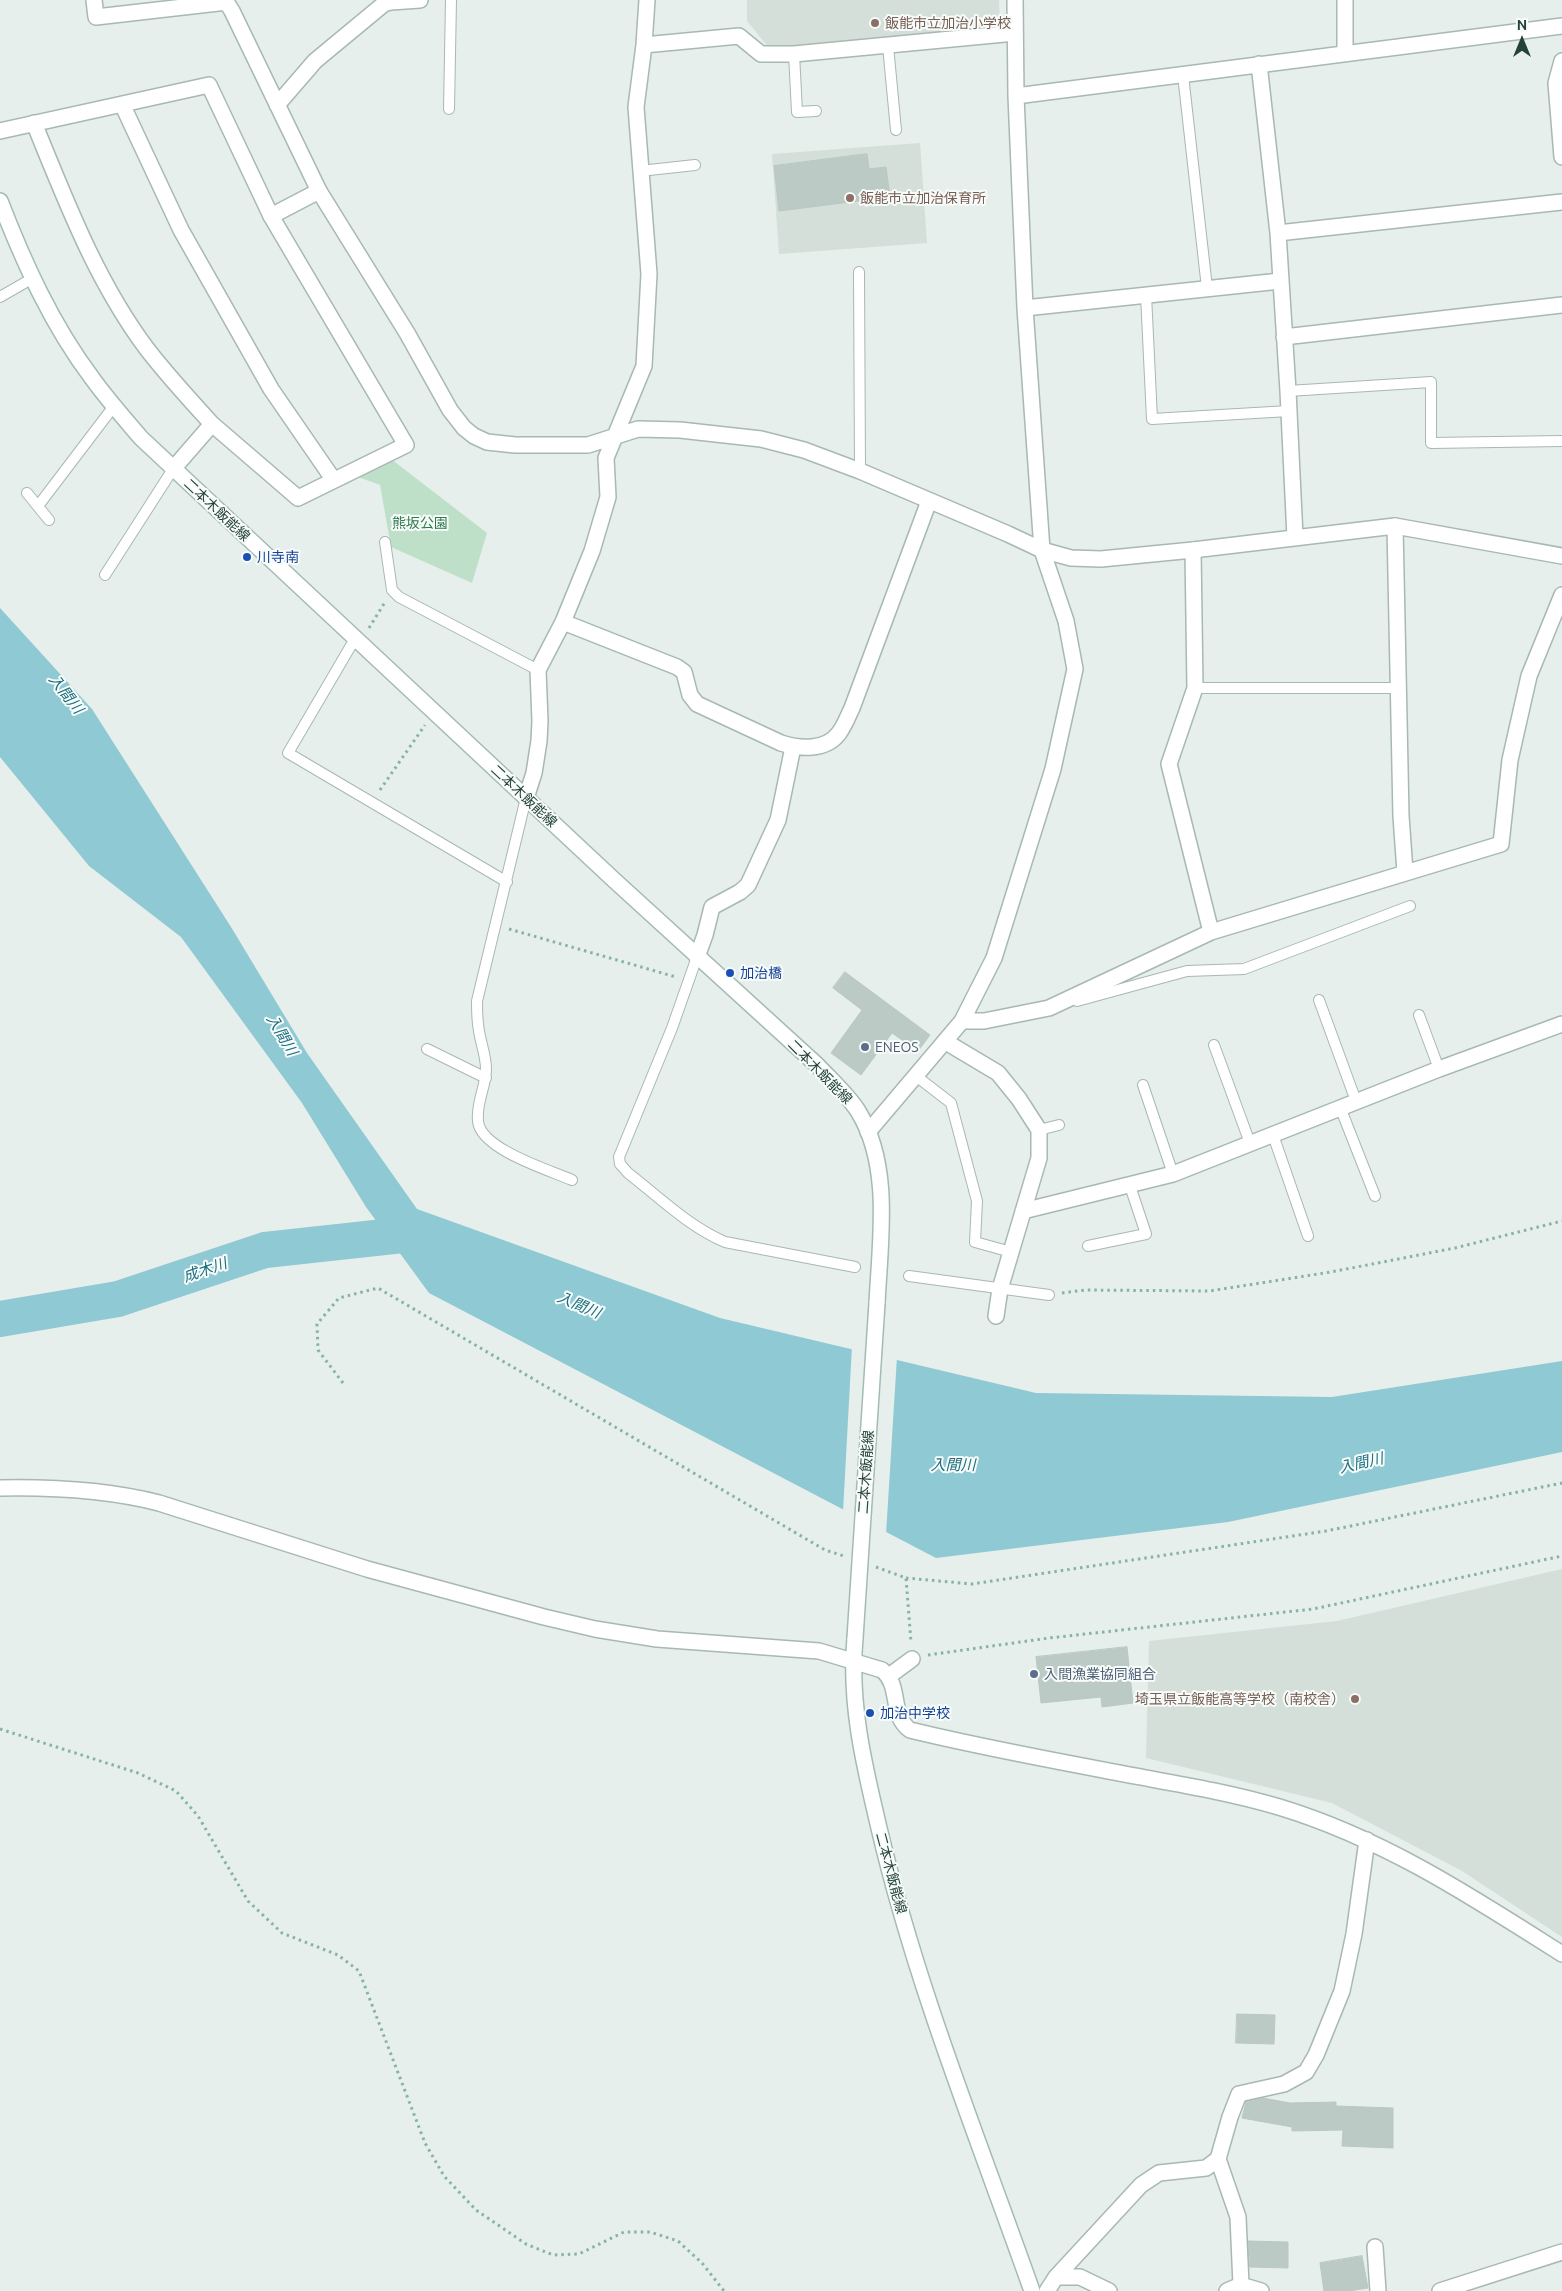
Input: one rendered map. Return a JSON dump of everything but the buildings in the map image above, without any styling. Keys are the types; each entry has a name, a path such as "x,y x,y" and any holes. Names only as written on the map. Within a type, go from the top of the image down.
{"street":[{"path":"94,0 96,17 226,1 320,191 407,333 450,410 464,428 487,442 515,445 588,445 638,429 722,434 761,439 804,450 860,471 1042,550 1072,558 1101,559 1192,550 1395,526 1562,556"},
{"path":"277,105 315,62 384,4 391,1 420,0"},
{"path":"526,798 534,773 539,741 538,670 563,622 604,516 608,497 606,458 644,366 649,274 636,107 648,0"},
{"path":"868,1132 962,1022 994,958 1028,855 1053,769 1075,668 1066,621 1042,550 1024,308 1016,96 1015,0"},
{"path":"1345,0 1345,53"},
{"path":"1016,96 1562,26"},
{"path":"644,45 739,36 761,54 794,54 1015,33"},
{"path":"1562,61 1559,82 1562,156"},
{"path":"1259,64 1278,233 1295,537"},
{"path":"0,132 34,123 209,85 271,216 406,445 298,498 212,424 146,348 98,270 71,214 34,123"},
{"path":"122,104 181,230 271,389 334,479"},
{"path":"271,216 320,191"},
{"name":"二本木飯能線","path":"0,201 50,313 74,352 114,406 141,438 359,639 697,957 817,1065 846,1095 858,1112 868,1132 877,1161 880,1187 877,1302 853,1661 853,1688 860,1744 899,1904 936,2022 1032,2291"},
{"path":"1278,233 1562,202"},
{"path":"1024,308 1280,280"},
{"path":"1284,336 1562,305"},
{"path":"173,469 212,424"},
{"path":"563,622 676,667 684,672 690,695 697,704 793,747 810,748 827,743 839,734 876,645 929,501"},
{"path":"1395,526 1400,688 1401,816 1405,872"},
{"path":"1192,550 1195,688 1169,764 1211,932"},
{"path":"962,1022 984,1021 1049,1008 1211,932 1501,844 1510,760 1529,676 1562,595"},
{"path":"697,957 712,907 740,892 748,885 770,838 779,814 793,747"},
{"path":"1023,1211 1173,1174 1340,1107 1562,1024"},
{"path":"946,1042 998,1073 1019,1099 1038,1130 1039,1158 1000,1289 996,1316"},
{"path":"0,1488 75,1490 132,1496 367,1569 497,1605 595,1628 657,1639 819,1651 853,1661 882,1670 889,1676 894,1685 898,1714 902,1725 910,1730 980,1746 1219,1792 1278,1806 1367,1840 1460,1889 1562,1954"},
{"path":"889,1676 912,1659"},
{"path":"1261,2291 1234,2288 1238,2217 1218,2159 1239,2094 1284,2084 1306,2072 1316,2055 1342,1991 1354,1934 1367,1840"},
{"path":"1047,2291 1056,2277 1141,2185 1159,2173 1206,2168 1218,2159"},
{"path":"1374,2247 1378,2291"},
{"path":"1440,2291 1562,2252"},
{"path":"1056,2277 1080,2277 1109,2291"}],"lane":[{"path":"449,109 451,0"},
{"path":"888,46 896,130"},
{"path":"794,54 797,112 816,111"},
{"path":"1183,75 1206,288"},
{"path":"640,171 696,165"},
{"path":"858,272 860,471"},
{"path":"0,297 33,278"},
{"path":"1146,295 1152,419 1289,411"},
{"path":"1288,392 1431,382 1431,443 1562,441"},
{"path":"38,506 114,406"},
{"path":"105,576 173,469"},
{"path":"27,493 49,520"},
{"path":"384,542 392,590 399,597 538,670"},
{"path":"359,639 288,754 507,882"},
{"path":"1195,688 1400,688"},
{"path":"526,798 477,1000 477,1018 486,1061 486,1078 478,1101 478,1123 486,1139 519,1158 572,1180"},
{"path":"1049,1008 1187,971 1244,969 1410,906"},
{"path":"697,957 620,1157 620,1164 628,1173 693,1225 725,1242 855,1267"},
{"path":"1319,1000 1356,1101"},
{"path":"1419,1015 1439,1069"},
{"path":"1214,1045 1250,1144"},
{"path":"427,1049 486,1078"},
{"path":"916,1076 951,1103 976,1201 975,1242 1011,1252"},
{"path":"1143,1085 1173,1174"},
{"path":"1340,1107 1374,1196"},
{"path":"1038,1130 1059,1125"},
{"path":"1273,1135 1308,1236"},
{"path":"1088,1246 1146,1234 1130,1186"},
{"path":"909,1276 1049,1295"}],"path":[{"path":"359,639 392,590"},
{"path":"371,803 435,712"},
{"path":"496,925 689,981"},
{"path":"1049,1295 1085,1290 1209,1291 1331,1272 1455,1248 1562,1221"},
{"path":"343,1383 318,1350 317,1324 340,1298 378,1288 825,1550 852,1559"},
{"path":"870,1565 906,1578 972,1584 1326,1531 1562,1482"},
{"path":"906,1578 912,1659 928,1655 1049,1638 1313,1609 1562,1556"},
{"path":"0,1729 138,1773 176,1791 198,1816 248,1900 282,1933 338,1955 359,1971 425,2142 444,2176 476,2210 526,2244 553,2256 579,2254 624,2232 650,2232 678,2241 702,2262 724,2291"}],"shaded area":[{"name":"飯能市立加治小学校","path":"747,0 999,0 1000,26 890,42 769,48 747,21"},
{"name":"飯能市立加治保育所","path":"920,143 927,243 779,254 772,154"},
{"name":"埼玉県立飯能高等学校（南校舎）","path":"1562,1569 1562,1937 1462,1871 1332,1803 1146,1758 1149,1641 1337,1621"}],"green space":[{"name":"熊坂公園","path":"391,459 487,533 472,583 391,547 380,485 358,477"}],"water":[{"name":"入間川","path":"0,608 92,709 231,927 307,1053 417,1209 720,1318 1036,1393 1332,1397 1562,1361 1562,1452 1228,1522 936,1558 429,1293 366,1207 302,1103 181,937 89,866 0,757"}],"pier":[{"path":"852,1346 897,1357 886,1534 843,1512"}],"waterway":[{"name":"成木川","path":"0,1319 118,1299 265,1250 412,1234"}],"place":[{"name":"飯能市立加治小学校","path":"875,23"},
{"name":"飯能市立加治保育所","path":"850,198"},
{"name":"川寺南","path":"247,557"},
{"name":"加治橋","path":"730,973"},
{"name":"ENEOS","path":"865,1047"},
{"name":"入間漁業協同組合","path":"1034,1674"},
{"name":"埼玉県立飯能高等学校（南校舎）","path":"1355,1699"},
{"name":"加治中学校","path":"870,1713"}]}
